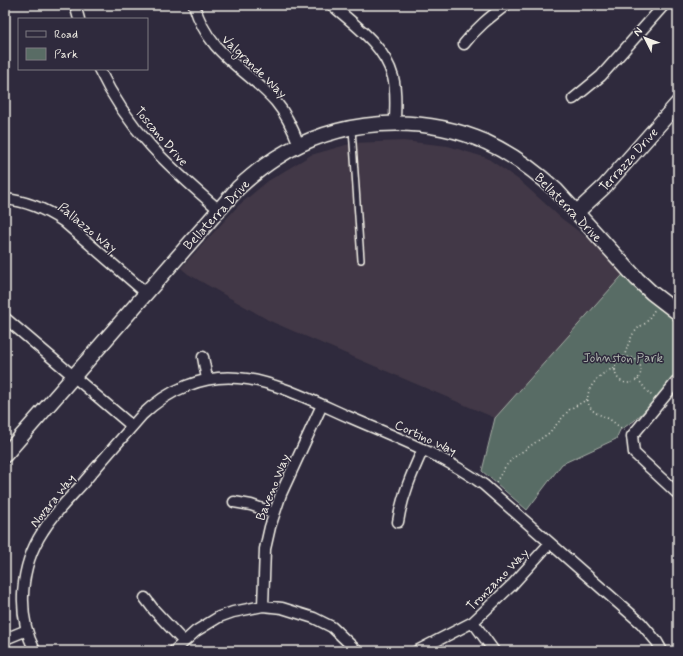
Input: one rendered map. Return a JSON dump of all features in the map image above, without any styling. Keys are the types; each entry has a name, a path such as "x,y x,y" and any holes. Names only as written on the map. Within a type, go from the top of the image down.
{"street":[{"path":"75,5 79,18"},
{"name":"Valgrande Way","path":"194,5 204,30 214,45 227,59 277,103 287,117 299,145"},
{"path":"332,5 371,39 381,50 393,77 396,123"},
{"path":"464,44 473,32 506,5"},
{"path":"574,99 606,71 664,5"},
{"name":"Toscano Drive","path":"100,70 115,100 132,125 180,176 218,209"},
{"name":"Terrazzo Drive","path":"576,213 604,188 678,103"},
{"name":"Bellaterra Drive","path":"5,455 218,209 250,177 277,157 299,145 330,133 352,128 396,123 446,129 486,142 509,154 544,179 637,278 678,313"},
{"name":"Pallazzo Way","path":"5,199 17,200 34,205 63,221 146,293"},
{"path":"5,318 132,426"},
{"path":"203,357 207,379"},
{"name":"Cortino Way","path":"132,426 151,406 167,395 195,382 207,379 238,378 262,381 322,405 422,449 464,470 491,490 641,623 657,642 662,651"},
{"path":"678,380 632,436 634,453 678,494"},
{"name":"Baveno Way","path":"263,606 265,549 274,513 322,405"},
{"name":"Novara Way","path":"35,651 27,630 24,612 23,586 25,574 35,544 49,522 132,426"},
{"path":"398,522 404,492 422,449"},
{"path":"234,502 251,505 274,513"},
{"name":"Tronzano Way","path":"417,651 473,622 512,585 550,543"},
{"path":"145,598 183,642"},
{"path":"174,651 196,631 219,617 233,612 263,606 296,612 320,621 332,627 357,651"},
{"path":"473,622 494,651"},
{"path":"5,639 27,630"}],"lane":[{"path":"352,128 361,260"}],"path":[{"path":"632,436 609,419 598,414 590,407 588,399 590,388 598,378 614,368 617,362 624,356 633,334 638,327 646,323 661,300"},
{"path":"614,368 618,379 624,383 632,383 638,380 642,369 639,362 632,357 624,356"},
{"path":"638,380 659,402"},
{"path":"491,490 505,467 513,458 549,434 570,409 588,399"}],"shaded area":[{"path":"403,141 448,146 487,158 519,180 561,218 628,269 495,418 270,321 188,274 181,268 238,206 268,181 311,155 353,143"}],"green space":[{"name":"Johnston Park","path":"628,269 678,312 678,379 634,421 620,430 616,439 562,464 527,510 482,471 495,418"}]}
